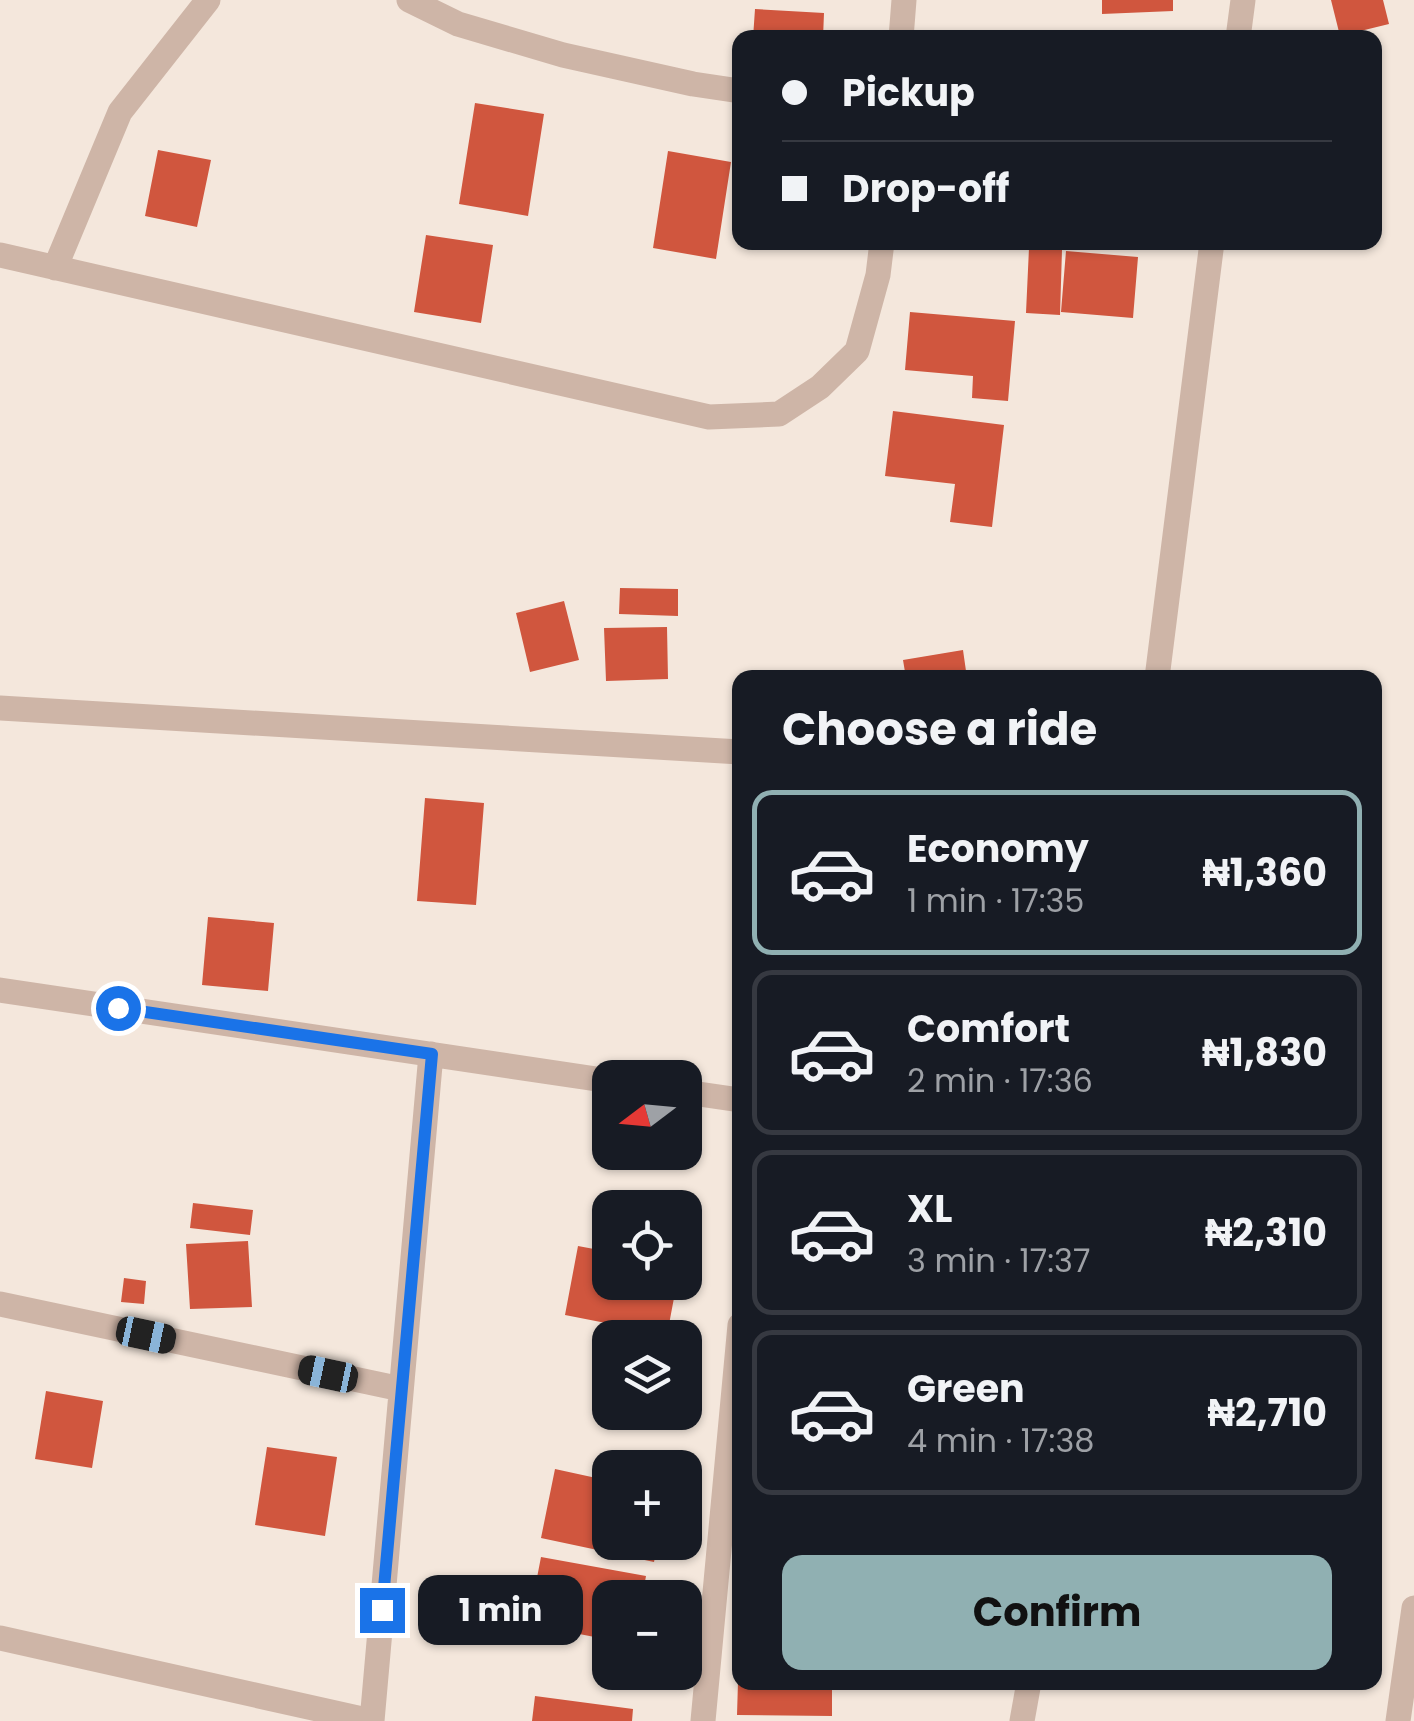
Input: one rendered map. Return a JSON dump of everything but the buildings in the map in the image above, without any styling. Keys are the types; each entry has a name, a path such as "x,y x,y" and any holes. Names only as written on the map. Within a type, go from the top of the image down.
{"street":[{"path":"55,268 120,112 208,0"},
{"path":"409,0 458,24 563,55 732,90"},
{"path":"901,30 904,0"},
{"path":"1239,30 1243,0"},
{"path":"0,255 709,418 779,414 820,386 857,351 881,250"},
{"path":"1157,670 1211,250"},
{"path":"0,708 732,752"},
{"path":"0,990 592,1078"},
{"path":"0,1638 372,1721 432,1054"},
{"path":"702,1094 732,1099"},
{"path":"0,1304 402,1390"},
{"path":"703,1721 732,1411"},
{"path":"1398,1721 1414,1608"},
{"path":"1022,1721 1028,1690"}],"route":[{"path":"118,1008 432,1054 382,1610"}]}
